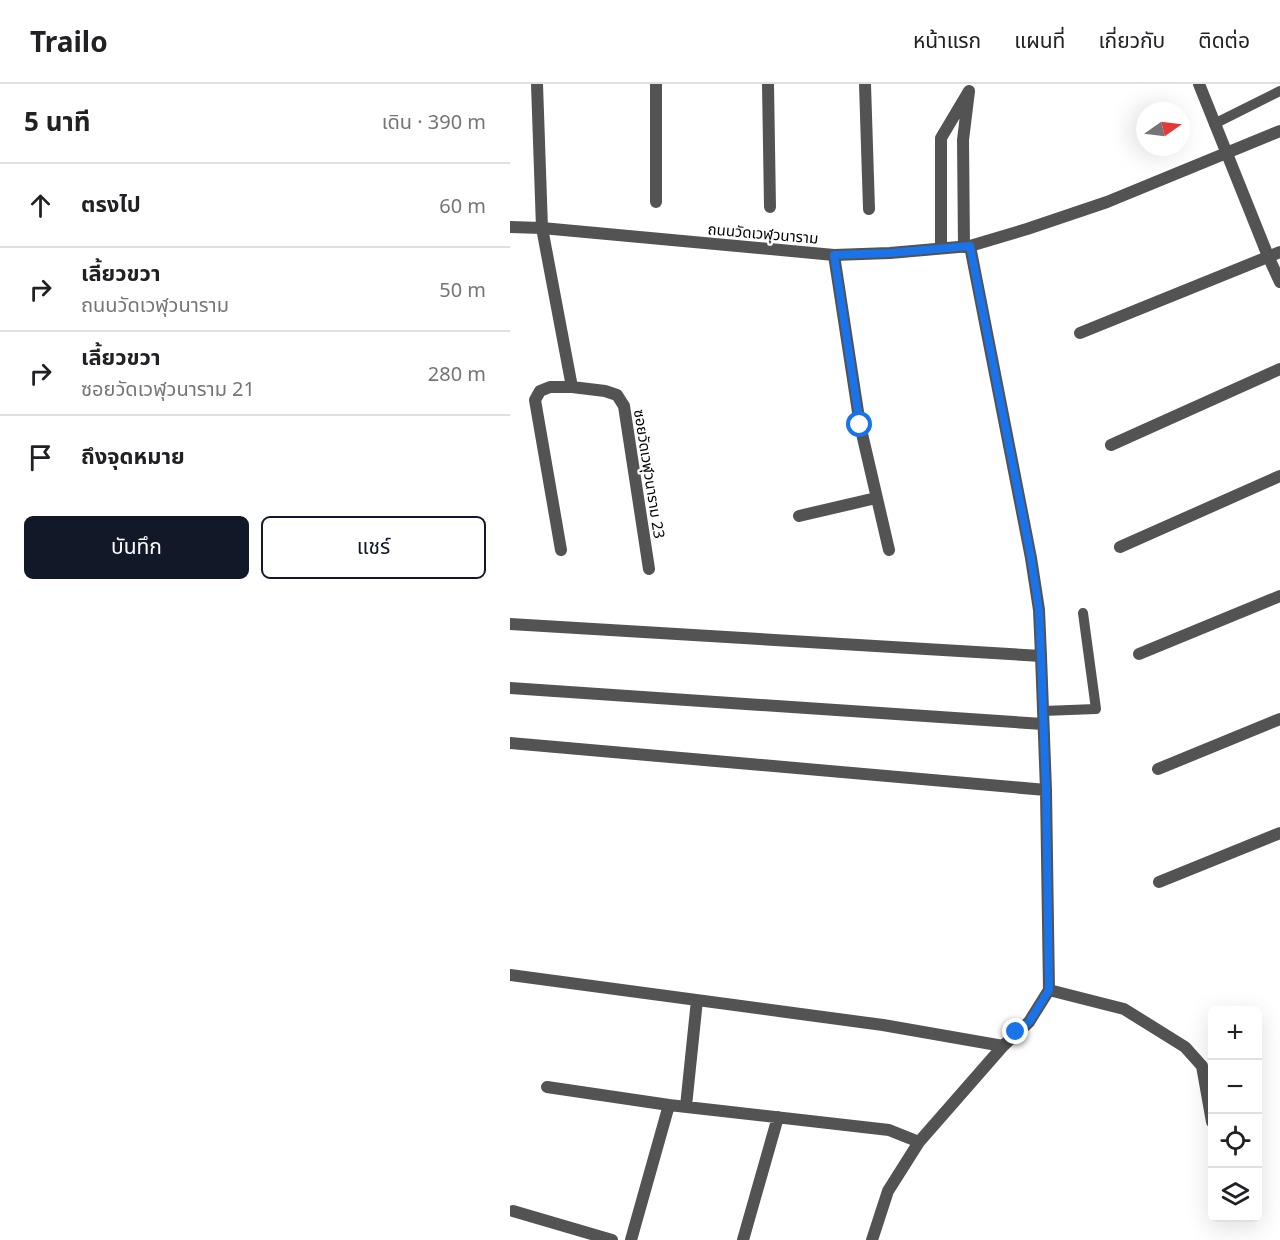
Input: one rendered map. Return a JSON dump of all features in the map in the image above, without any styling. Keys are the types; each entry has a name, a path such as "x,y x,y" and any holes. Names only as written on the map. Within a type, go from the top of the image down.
{"street":[{"path":"537,84 542,228 572,387"},
{"path":"656,84 656,202"},
{"path":"768,84 770,207"},
{"path":"865,84 869,209"},
{"path":"1199,84 1280,282"},
{"path":"872,1240 888,1191 919,1142 1003,1046 1029,1022 1049,990 1046,790 1039,610 1031,558 967,246 963,140 969,87"},
{"path":"941,248 941,138 969,87"},
{"name":"ถนนวัดเวฬุวนาราม","path":"510,227 834,255 967,246 1028,229 1107,202 1280,131"},
{"path":"1080,333 1280,252"},
{"path":"834,255 860,425 889,550"},
{"path":"1111,445 1280,369"},
{"name":"ซอยวัดเวฬุวนาราม 23","path":"561,550 535,400 540,391 550,387 605,391 617,395 624,406 649,569"},
{"path":"1120,547 1280,476"},
{"path":"799,516 876,498"},
{"path":"1139,654 1280,596"},
{"path":"510,624 1041,657"},
{"path":"510,688 1043,717"},
{"path":"1158,769 1280,719"},
{"path":"510,743 1046,790"},
{"path":"1159,882 1280,834"},
{"path":"510,975 883,1025 1003,1046"},
{"path":"1049,990 1124,1009 1185,1047 1202,1066 1211,1114"},
{"path":"686,1106 697,1000"},
{"path":"547,1087 669,1105 890,1130 919,1142"},
{"path":"631,1240 669,1105"},
{"path":"743,1240 778,1117"},
{"path":"513,1211 612,1240"}],"lane":[{"path":"1214,124 1280,91"},
{"path":"1043,717 1096,709 1083,613"}],"route":[{"path":"860,425 834,255 970,246 1031,558 1039,610 1046,790 1049,990 1029,1022 1016,1032"}]}
